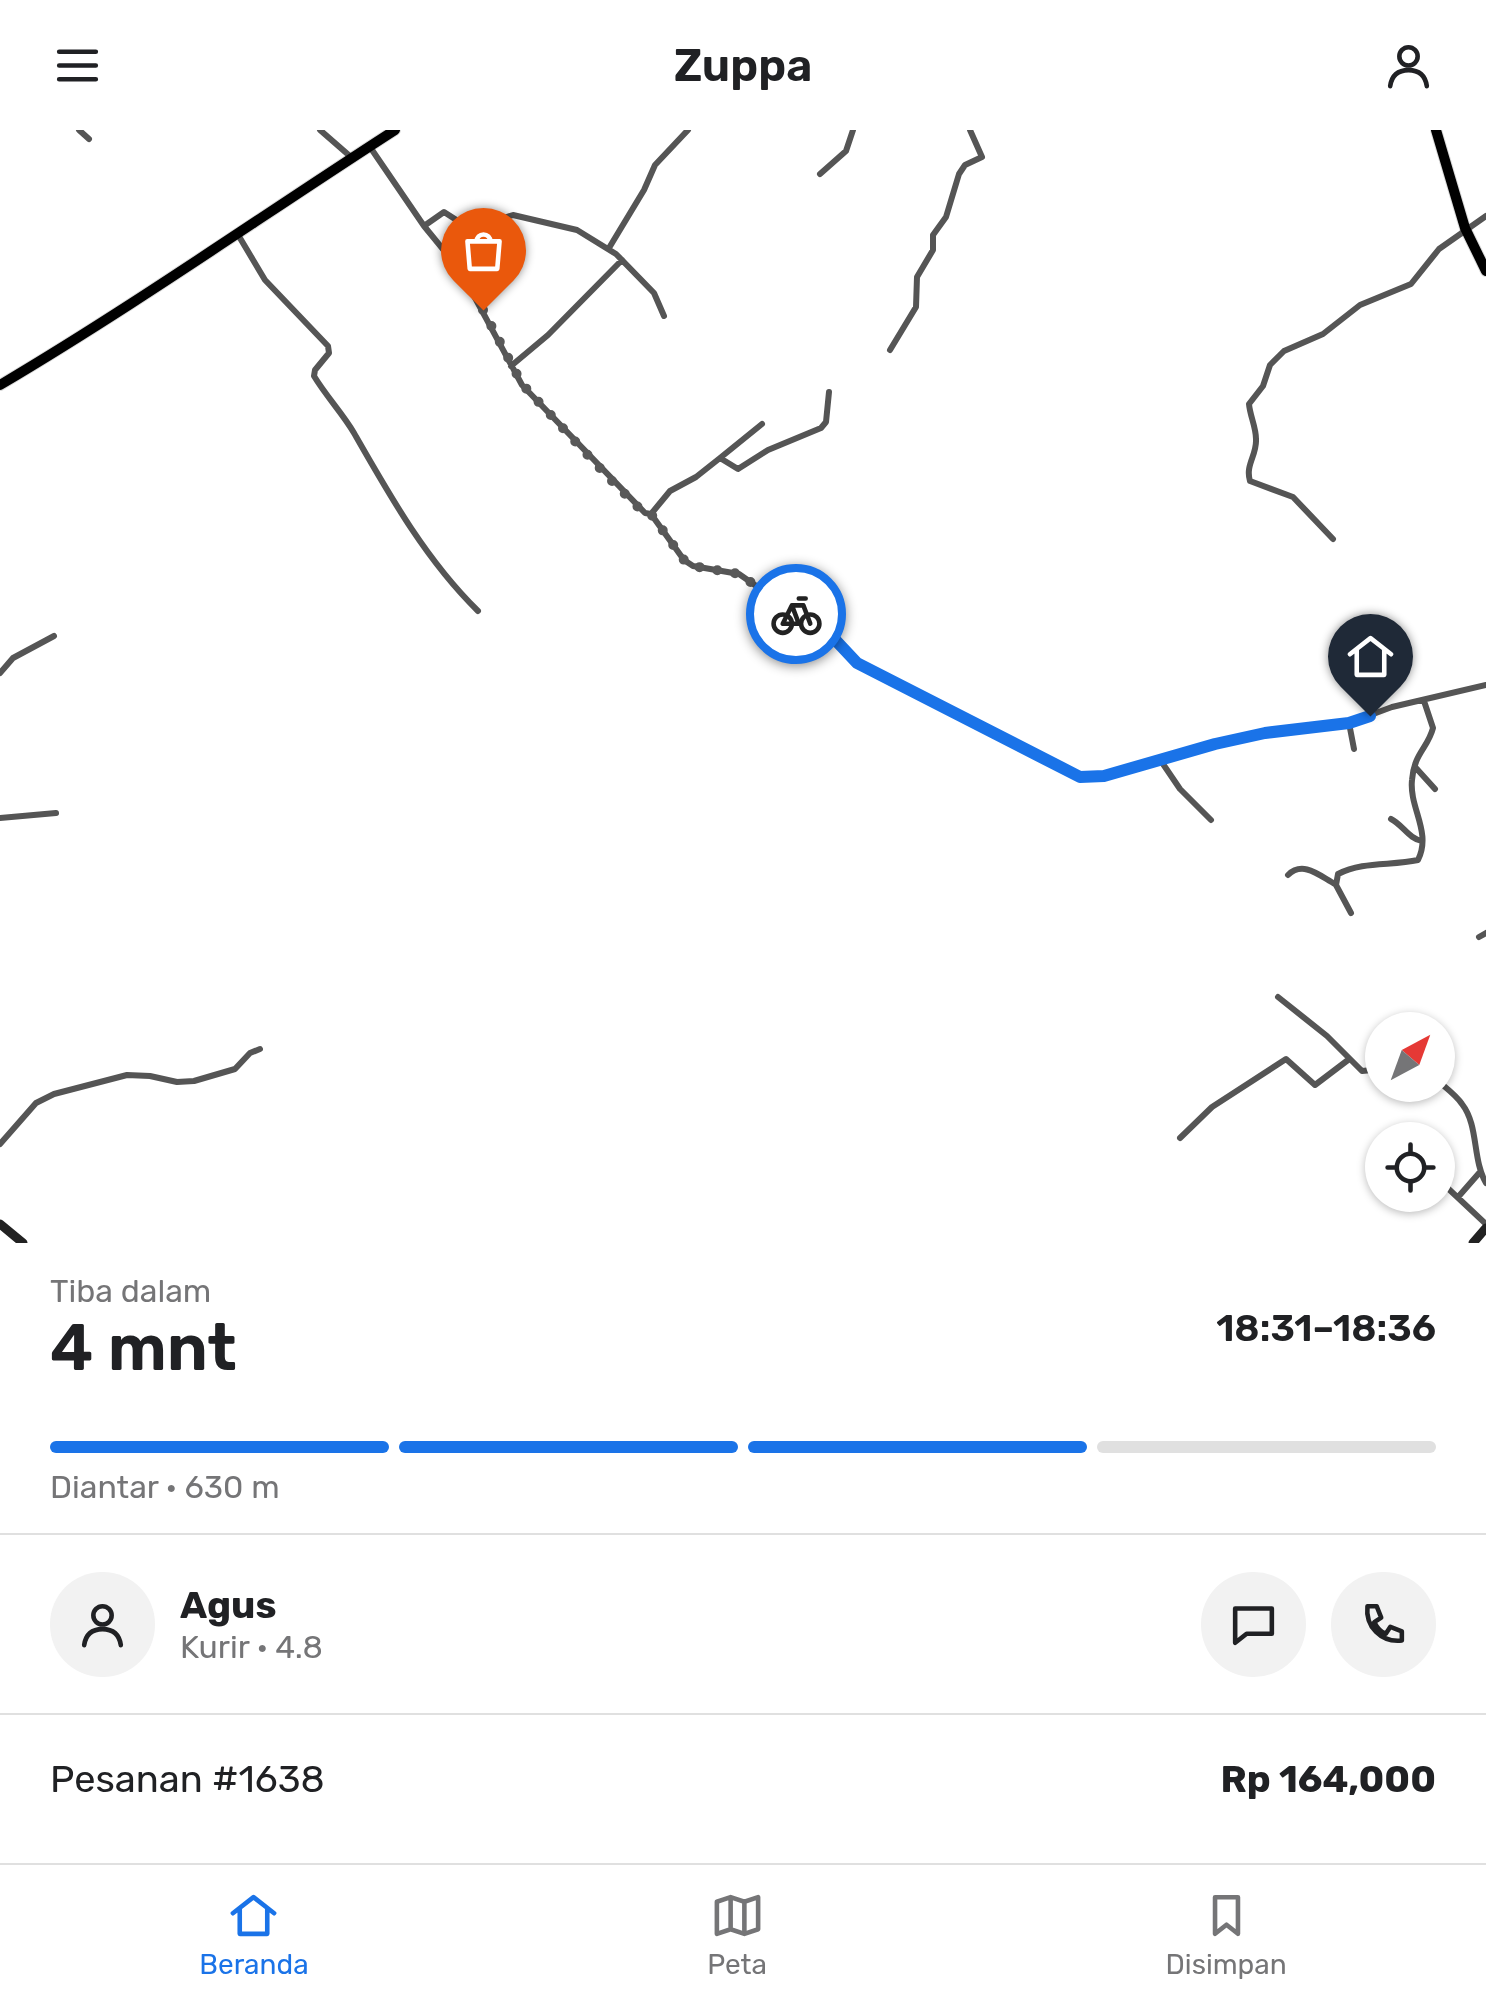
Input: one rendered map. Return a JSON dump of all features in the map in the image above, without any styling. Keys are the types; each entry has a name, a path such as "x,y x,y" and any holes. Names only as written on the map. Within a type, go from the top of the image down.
{"main road":[{"path":"0,386 395,130"},
{"path":"1436,130 1465,228 1486,271"}],"street":[{"path":"79,130 89,139"},
{"path":"320,130 351,157"},
{"path":"609,248 658,160 688,130"},
{"path":"820,174 846,151 853,130"},
{"path":"890,350 916,307 917,277 933,250 933,235 946,217 959,174 965,165 982,157 970,130"},
{"path":"370,146 469,284 522,384 610,479 642,511 651,514 684,560 693,566 739,574 820,625 857,663 1066,772 1096,778 1198,748 1265,733 1349,723 1392,707 1486,686"},
{"path":"424,226 444,212 461,221 513,215 568,226 609,248 622,260 654,293 664,316"},
{"path":"1333,539 1293,498 1250,481 1247,468 1255,452 1256,437 1249,404 1263,386 1270,365 1284,351 1323,334 1360,306 1411,284 1439,249 1486,216"},
{"path":"236,232 265,280 328,346 329,353 314,376 355,434 405,520 451,584 478,611"},
{"path":"510,366 548,335 622,260"},
{"path":"720,458 738,470 768,450 821,428 826,422 829,392"},
{"path":"651,514 670,492 696,478 762,424"},
{"path":"0,672 13,658 54,636"},
{"path":"1336,885 1338,874 1352,868 1418,860 1422,822 1412,788 1418,750 1434,728 1424,701"},
{"path":"1349,723 1354,749"},
{"path":"1161,761 1180,790 1211,820"},
{"path":"1415,767 1435,789"},
{"path":"0,818 56,813"},
{"path":"1391,818 1422,841"},
{"path":"1288,875 1303,868 1336,885 1351,912"},
{"path":"1278,997 1365,1072"},
{"path":"0,1144 36,1104 54,1094 127,1075 194,1081 235,1069 260,1049"},
{"path":"1180,1138 1212,1107 1286,1058 1315,1085 1348,1060"},
{"path":"1455,1097 1465,1106 1486,1183"},
{"path":"1459,1196 1480,1172"},
{"path":"1455,1193 1486,1226 1474,1243"},
{"path":"0,1224 23,1243"}],"way so far":[{"path":"483,310 522,384 610,479 642,511 651,514 684,560 706,570 739,574 796,614"}],"route":[{"path":"796,614 820,625 857,663 1080,777 1096,778 1265,733 1349,723 1370,716"}]}
